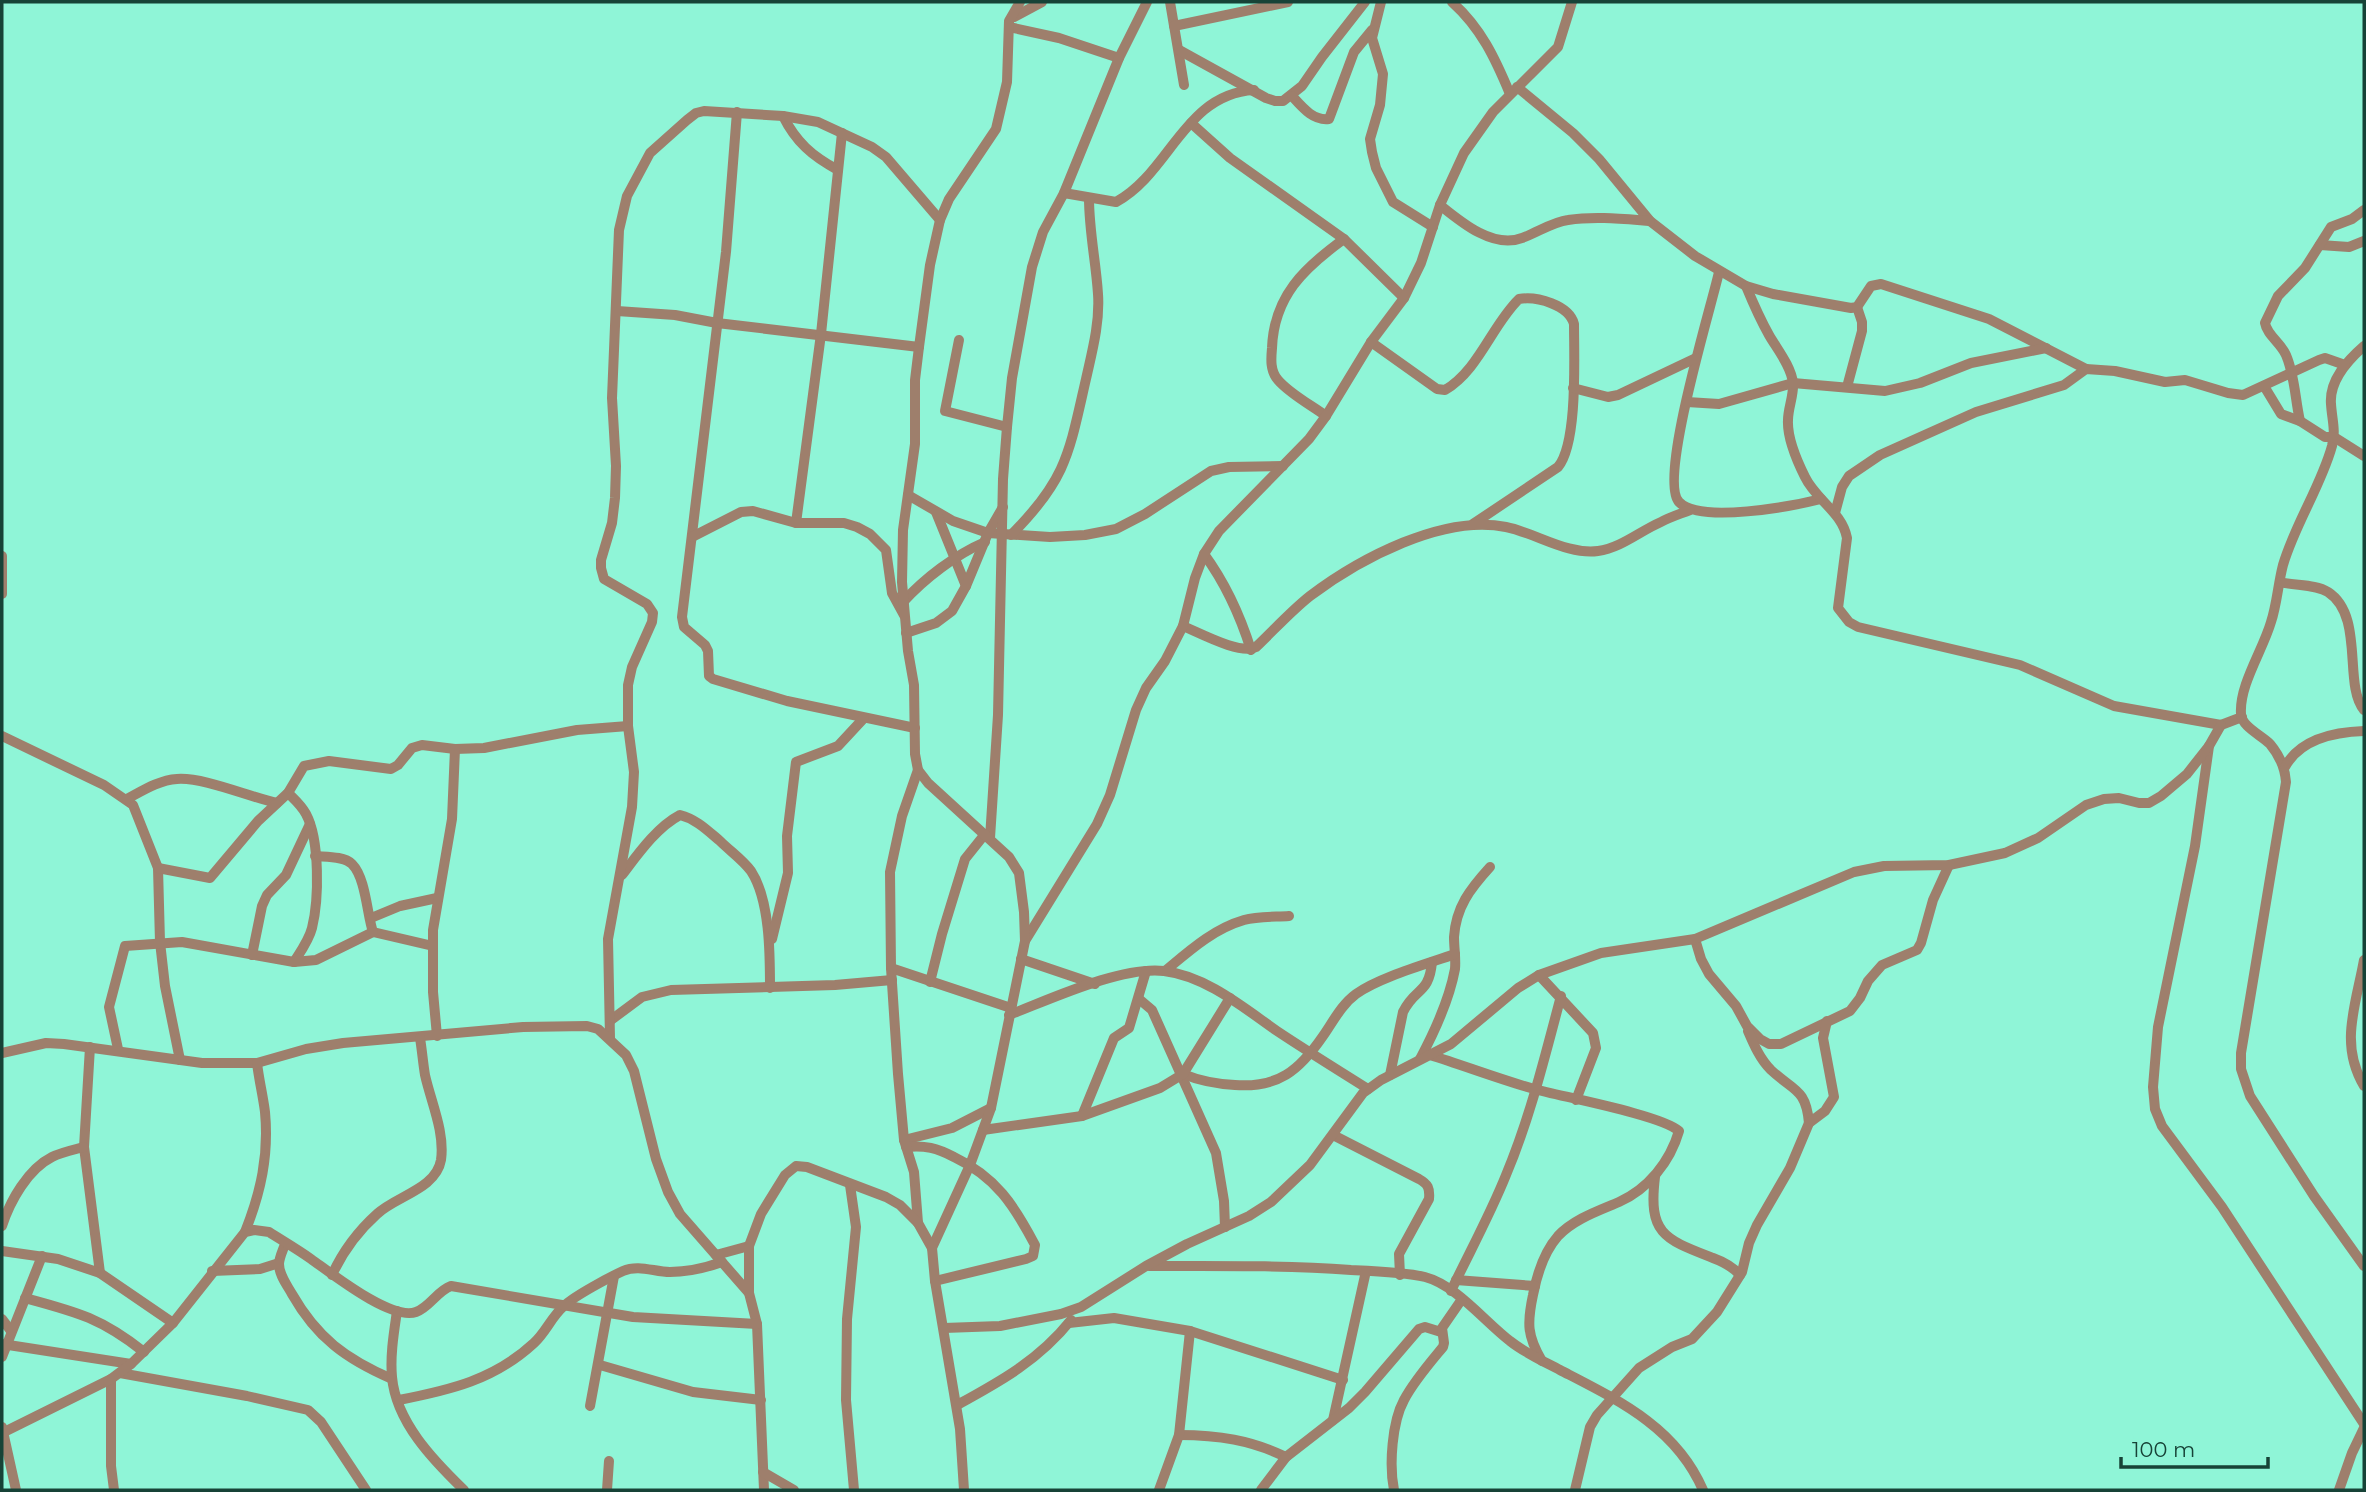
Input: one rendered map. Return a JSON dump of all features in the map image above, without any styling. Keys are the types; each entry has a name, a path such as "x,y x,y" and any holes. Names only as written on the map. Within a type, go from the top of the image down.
{"street":[{"path":"918,1223 914,1172 905,1144 891,968 892,857 902,816 918,770 914,685 904,602 903,530 915,444 915,380 930,265 940,220 949,199 996,129 1007,82 1011,22 1020,2"},
{"path":"1011,22 1042,2"},
{"path":"930,982 965,859 987,836 998,715 1007,535 1003,507 1006,427 1032,267 1043,232 1064,193 1119,58 1147,2"},
{"path":"1170,2 1184,85"},
{"path":"1174,26 1288,2"},
{"path":"1179,50 1275,101 1283,100 1292,96 1307,80 1327,49 1365,2"},
{"path":"1381,2 1374,28 1373,45 1383,74 1380,105 1370,139 1376,168 1393,202 1433,227"},
{"path":"1452,2 1470,19 1485,39 1513,90 1573,133 1599,159 1650,221 1719,272 1746,286 1851,309 1857,307 1871,286 1881,284 1989,319 2086,369 2115,371 2165,382 2185,380 2238,395 2249,394 2325,358 2345,365"},
{"path":"1025,941 1097,824 1110,795 1136,710 1183,626 1204,554 1219,531 1309,439 1326,416 1371,342 1404,298 1421,263 1440,205 1464,153 1513,90 1558,47 1572,2"},
{"path":"1011,22 1119,58"},
{"path":"1292,96 1318,118 1329,119 1354,52 1374,28"},
{"path":"1064,193 1116,202 1126,197 1138,187 1191,123 1219,98 1254,90"},
{"path":"610,1038 608,939 632,807 634,772 628,726 628,685 632,667 652,622 653,613 647,604 604,579 601,568 615,498 612,398 622,213 650,153 696,113 712,110 818,122 872,147 886,157 940,220"},
{"path":"737,112 733,188 682,617 684,627 705,645 708,651 709,676 787,701 915,728"},
{"path":"783,116 800,144 821,161 838,170"},
{"path":"1191,123 1230,158 1344,239 1404,298"},
{"path":"796,523 821,334 842,133"},
{"path":"1007,535 1049,493 1068,457 1075,434 1098,318 1089,198"},
{"path":"1440,205 1473,229 1507,241 1521,239 1565,220 1650,221"},
{"path":"2300,421 2292,373 2285,352 2265,323 2278,296 2305,268 2331,227 2352,219 2364,210"},
{"path":"1326,416 1277,379 1272,361 1273,326 1277,312 1298,281 1327,251 1344,239"},
{"path":"2320,245 2349,247 2364,241"},
{"path":"1690,510 1680,504 1674,495 1673,477 1696,358 1711,311 1719,272"},
{"path":"1746,286 1793,383 1787,423 1805,477 1842,521 1847,538 1839,608 1849,622 1876,633 2020,665 2114,706 2221,724 2242,718"},
{"path":"1371,342 1437,389 1445,390 1478,357 1519,299 1539,300 1563,309 1572,317 1573,388 1564,460 1558,467 1473,524"},
{"path":"1847,387 1861,331 1862,322 1857,307"},
{"path":"617,311 675,315 717,323 919,347"},
{"path":"959,340 945,411 1006,427"},
{"path":"2242,718 2245,694 2271,622 2283,565 2327,461 2334,437 2336,429 2331,393 2345,365 2364,346"},
{"path":"1687,402 1719,404 1793,383 1885,391 1971,363 2047,348"},
{"path":"1573,388 1608,397 1618,395 1696,358"},
{"path":"1835,513 1842,487 1849,476 1869,461 1966,416 2064,385 2086,369"},
{"path":"2264,386 2278,412 2300,421 2325,437 2334,437 2364,456"},
{"path":"904,602 925,581 986,538 1007,535 1085,536 1116,528 1145,514 1211,471 1229,467 1283,466"},
{"path":"908,495 986,538"},
{"path":"1183,626 1240,649 1251,650 1308,598 1352,569 1423,535 1473,524 1505,527 1564,546 1594,551 1606,550 1661,521 1690,510 1761,511 1821,499"},
{"path":"906,633 945,618 959,601 986,538 1003,507"},
{"path":"692,537 741,512 753,511 796,523 844,523 870,534 886,550 892,593 905,615"},
{"path":"936,512 966,586"},
{"path":"1204,554 1229,594 1251,650"},
{"path":"2,556 2,594"},
{"path":"2280,582 2323,589 2340,605 2346,618 2354,655 2356,694 2364,710"},
{"path":"770,946 788,873 788,836 796,762 838,746 864,718"},
{"path":"2242,718 2268,743 2285,767"},
{"path":"944,1328 1000,1326 1081,1307 1146,1266 1271,1202 1310,1165 1368,1089 1451,1044 1518,988 1539,975 1601,953 1695,939 1854,872 1884,866 1949,865 2005,853 2038,838 2086,805 2104,799 2119,798 2149,803 2187,774 2209,746 2221,724"},
{"path":"158,868 210,878 258,821 288,793 304,766 317,762 344,763 384,770 398,765 412,748 422,745 455,749 508,744 577,730 628,726"},
{"path":"2364,731 2337,734 2311,742 2291,755 2285,767 2284,806 2241,1053 2241,1069 2250,1096 2314,1196 2364,1266"},
{"path":"2,736 104,786 127,799 136,810 158,868 160,942 165,986 180,1060"},
{"path":"2209,746 2194,846 2158,1027 2153,1087 2155,1109 2162,1126 2222,1207 2364,1426 2339,1490"},
{"path":"437,1036 433,946 437,898 452,819 455,749"},
{"path":"918,770 1009,857 1019,873 1025,941 991,1108 970,1165 932,1248"},
{"path":"127,799 149,787 180,779 278,803"},
{"path":"288,793 300,805 310,824 315,856 316,891 312,929 294,962"},
{"path":"620,878 655,835 672,819 680,815 689,817 712,834 753,873 765,915 770,946 770,988"},
{"path":"252,955 262,906 267,895 286,875 310,824"},
{"path":"315,856 345,860 353,864 373,932"},
{"path":"1746,1026 1759,1040 1769,1044 1781,1044 1850,1011 1868,981 1882,965 1917,950 1933,900 1949,865"},
{"path":"1419,1060 1443,1011 1455,967 1454,937 1461,904 1471,887 1490,867"},
{"path":"371,918 400,906 437,898"},
{"path":"1165,971 1206,938 1225,928 1246,919 1289,916"},
{"path":"118,1049 109,1007 110,997 118,978 122,950 130,944 182,942 294,962 316,960 373,932 433,946"},
{"path":"1695,939 1709,974 1736,1006 1762,1060 1771,1071 1801,1095 1807,1105 1809,1123"},
{"path":"1182,1075 1222,1084 1260,1086 1282,1078 1311,1053 1345,1003 1357,993 1455,954"},
{"path":"1021,959 1095,984"},
{"path":"2364,960 2350,1040 2355,1067 2364,1086"},
{"path":"1390,1075 1403,1012 1407,1004 1429,983 1432,962"},
{"path":"891,968 1010,1011 1120,976 1165,971 1195,980 1230,998 1368,1089"},
{"path":"1082,1116 1114,1038 1129,1028 1146,971"},
{"path":"1539,975 1593,1033 1596,1041 1596,1048 1576,1100"},
{"path":"611,1020 642,997 671,990 770,988 892,980"},
{"path":"1451,1291 1507,1173 1535,1089 1561,996"},
{"path":"983,1130 1082,1116 1143,1096 1182,1075 1230,998"},
{"path":"1139,999 1152,1010 1216,1153 1224,1200 1225,1227"},
{"path":"1575,1490 1590,1427 1597,1415 1639,1368 1672,1347 1692,1339 1707,1325 1740,1275 1757,1224 1781,1185 1809,1123 1825,1111 1834,1097 1823,1038 1827,1021"},
{"path":"2,1052 46,1044 118,1049 180,1060 224,1064 257,1063 306,1049 343,1043 523,1027 587,1026 598,1029 626,1055 634,1071 656,1159 668,1192 680,1214 749,1293"},
{"path":"332,1275 357,1234 379,1211 431,1179 438,1170 441,1149 420,1038"},
{"path":"90,1047 84,1147 100,1273"},
{"path":"1430,1055 1535,1089 1650,1118 1678,1129 1673,1146 1655,1177 1638,1192 1579,1220 1560,1234 1549,1248 1535,1286 1529,1324 1530,1339 1543,1361"},
{"path":"16,1490 3,1431 115,1376 131,1364 173,1324 245,1232 261,1187 266,1160 265,1110 257,1063"},
{"path":"905,1144 952,1128 991,1108"},
{"path":"1333,1135 1427,1183 1430,1190 1429,1199 1399,1254 1400,1275"},
{"path":"905,1144 934,1147 970,1165 991,1180 1008,1198 1035,1245 1035,1251 1026,1259 935,1281"},
{"path":"2,1226 10,1204 37,1169 50,1158 84,1147"},
{"path":"764,1490 757,1324 749,1293 749,1246 766,1205 790,1170 796,1166 807,1167 886,1197 900,1205 918,1223 932,1248 935,1281 957,1405 964,1490"},
{"path":"1655,1177 1653,1213 1667,1235 1676,1243 1730,1265 1740,1275"},
{"path":"850,1185 856,1227 847,1319 846,1400 854,1490"},
{"path":"245,1232 269,1232 365,1297 408,1313 419,1311 451,1286 633,1317 757,1324"},
{"path":"285,1244 279,1263 281,1273 296,1300 322,1336 355,1362 392,1379"},
{"path":"399,1400 450,1390 493,1371 533,1345 563,1306 625,1270 641,1267 685,1272 749,1246"},
{"path":"2,1251 42,1256 100,1273 173,1324"},
{"path":"2,1357 4,1344 42,1256"},
{"path":"212,1271 260,1269 279,1263"},
{"path":"1146,1266 1297,1266 1426,1278 1462,1299 1510,1341 1615,1398 1664,1433 1694,1470 1703,1490"},
{"path":"1333,1420 1366,1271"},
{"path":"590,1406 600,1365 614,1276"},
{"path":"1456,1280 1535,1286"},
{"path":"25,1298 101,1321 144,1352"},
{"path":"1441,1332 1462,1299"},
{"path":"957,1405 1016,1372 1048,1345 1081,1307"},
{"path":"397,1311 392,1379 399,1400 408,1423 427,1452 464,1490"},
{"path":"1069,1323 1114,1318 1190,1331 1343,1380"},
{"path":"2,1319 11,1331"},
{"path":"1261,1490 1286,1457 1365,1392 1419,1329 1425,1327 1441,1332 1444,1338 1443,1347 1402,1403 1393,1445 1391,1475 1394,1490"},
{"path":"1159,1490 1179,1435 1190,1331"},
{"path":"4,1344 131,1364"},
{"path":"600,1365 693,1392 761,1400"},
{"path":"114,1490 111,1466 115,1376"},
{"path":"115,1376 259,1399 308,1410 321,1422 366,1490"},
{"path":"1179,1435 1207,1435 1251,1442 1286,1457"},
{"path":"607,1490 609,1461"},
{"path":"763,1472 794,1490"}]}
